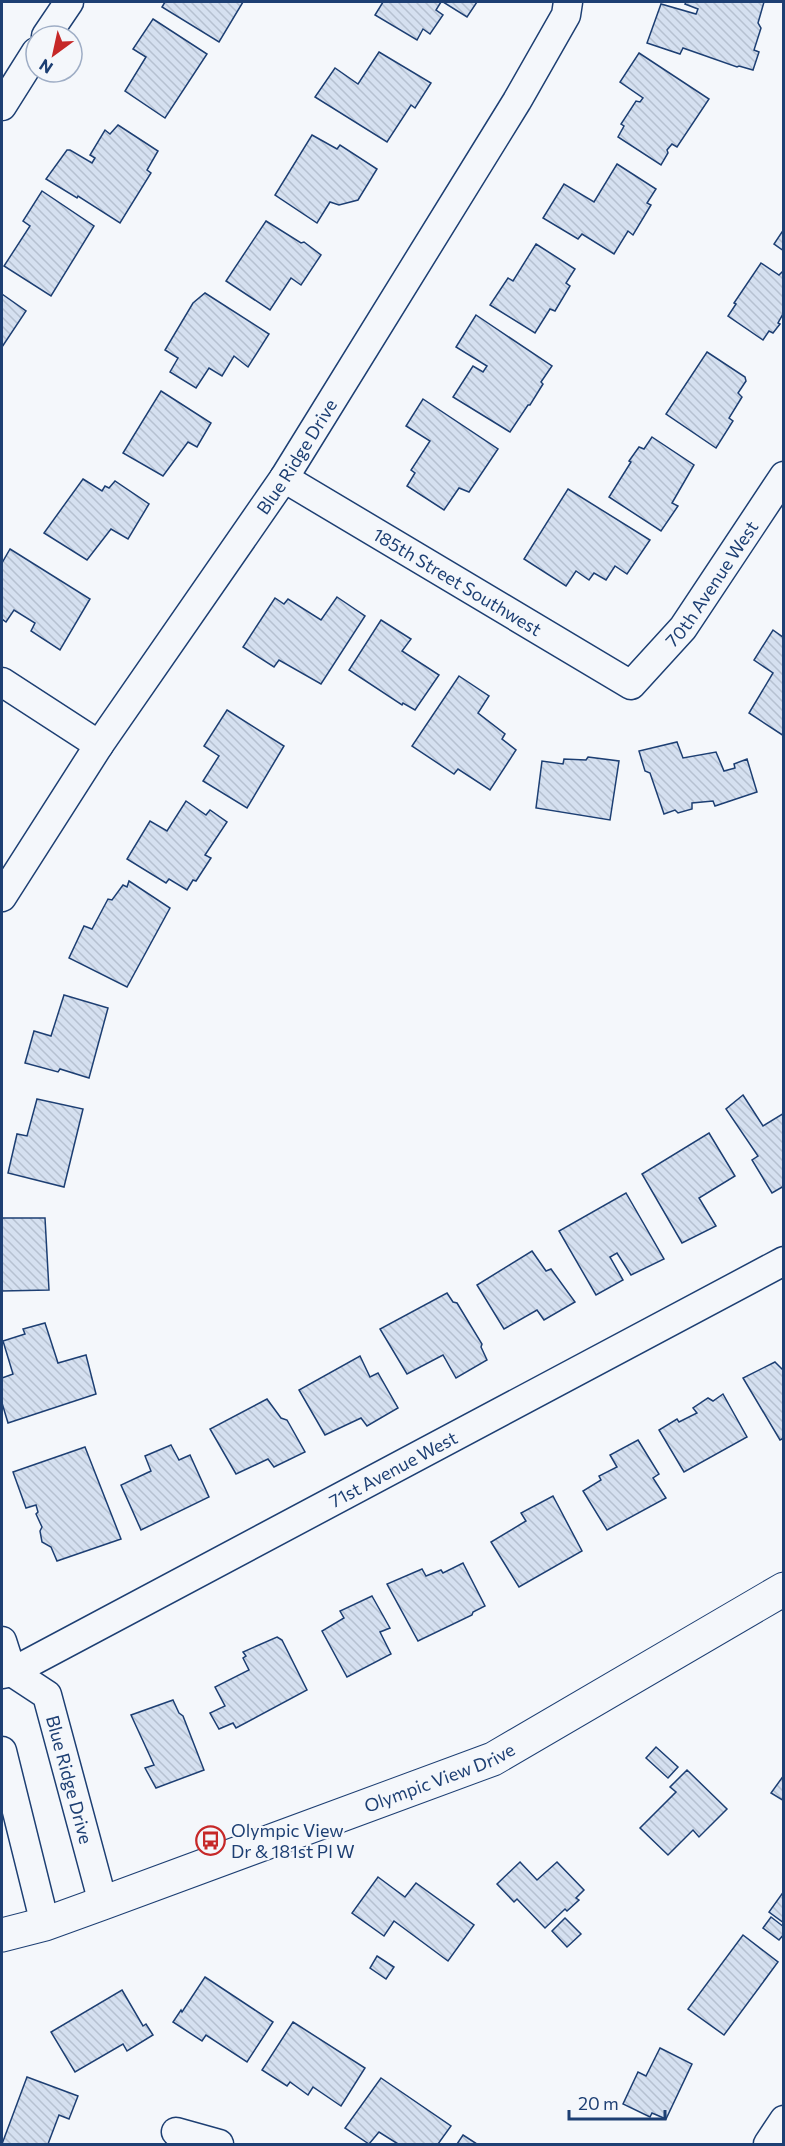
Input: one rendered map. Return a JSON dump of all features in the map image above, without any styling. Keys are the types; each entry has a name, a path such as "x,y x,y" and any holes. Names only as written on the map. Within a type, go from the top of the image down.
{"main road":[{"name":"Olympic View Drive","path":"2,1935 45,1924 493,1759 783,1589"}],"street":[{"path":"54,24 69,2"},
{"name":"Blue Ridge Drive","path":"2,897 99,744 284,478 517,101 566,15 568,2"},
{"path":"2,105 24,71"},
{"name":"70th Avenue West","path":"631,685 683,628 783,476"},
{"name":"185th Street Southwest","path":"284,478 631,685"},
{"path":"2,682 99,744"},
{"name":"71st Avenue West","path":"5,1678 783,1261"},
{"path":"2,1641 5,1678"},
{"name":"Blue Ridge Drive","path":"5,1678 47,1695 103,1903"},
{"path":"2,1752 45,1924"},
{"path":"768,2145 783,2120"},
{"path":"176,2132 219,2145"}],"building":[{"path":"165,2 243,2 219,42 162,7"},
{"path":"383,2 441,2 436,10 443,15 430,34 423,29 417,40 375,15"},
{"path":"443,2 477,2 467,17"},
{"path":"686,2 764,2 758,23 761,28 754,50 759,52 753,70 737,67 683,48 680,54 647,43 661,4 696,14 698,9 685,4"},
{"path":"153,19 207,54 165,118 125,91 146,57 133,49"},
{"path":"379,52 431,83 415,108 411,105 387,142 315,97 335,68 358,84"},
{"path":"639,53 709,99 677,147 672,144 667,150 668,153 661,165 618,137 624,126 621,124 636,101 640,102 643,98 620,82"},
{"path":"118,125 158,151 147,170 151,173 120,223 46,179 67,150 92,163 95,158 90,155 105,130 110,134"},
{"path":"312,135 337,149 340,145 377,169 358,200 339,205 330,202 317,223 275,195"},
{"path":"617,164 656,189 647,203 651,205 633,235 628,231 614,254 582,234 578,239 543,218 564,184 594,202"},
{"path":"42,191 94,226 51,296 4,266 30,226 23,221"},
{"path":"266,221 301,243 304,242 321,255 301,285 291,278 270,310 226,281"},
{"path":"784,229 784,251 774,244"},
{"path":"536,244 575,269 566,283 570,286 555,311 550,309 535,333 490,305 508,278 513,281"},
{"path":"761,263 779,275 784,270 784,312 778,323 780,324 773,333 769,331 763,340 728,316"},
{"path":"205,293 269,334 248,367 234,356 222,376 209,368 196,388 170,372 178,358 165,350 193,303"},
{"path":"2,294 26,311 2,347"},
{"path":"476,315 552,366 530,405 510,432 453,397 473,366 483,372 487,366 456,347"},
{"path":"707,352 745,377 746,381 738,393 742,397 729,418 733,421 716,448 666,414"},
{"path":"161,391 211,423 197,447 188,442 163,476 123,453"},
{"path":"423,399 498,449 469,492 459,488 444,510 407,486 415,473 411,470 430,441 406,426"},
{"path":"652,437 694,465 672,503 678,506 661,531 609,497 639,447 644,449"},
{"path":"83,479 102,491 105,486 109,488 115,481 149,504 128,539 111,529 87,560 44,533"},
{"path":"568,489 650,540 627,574 615,566 606,580 594,573 589,580 576,571 566,586 524,559"},
{"path":"10,549 90,599 60,650 31,631 35,623 14,610 6,622 2,619 2,563"},
{"path":"337,597 365,616 321,684 279,660 274,667 243,647 275,598 284,604 288,599 321,620"},
{"path":"381,620 411,639 402,651 439,675 415,710 403,703 402,705 349,670"},
{"path":"773,630 784,638 784,736 749,713 773,673 754,660"},
{"path":"459,676 489,696 478,713 505,734 502,739 516,750 490,790 458,769 454,774 412,746"},
{"path":"227,710 284,746 247,808 203,781 219,756 204,746"},
{"path":"677,742 683,758 716,752 724,771 735,768 734,764 747,759 757,792 715,806 713,801 692,803 692,809 678,813 675,810 664,814 650,773 645,771 639,751"},
{"path":"588,757 619,761 610,820 536,808 542,761 563,764 564,759 586,760"},
{"path":"186,801 206,815 210,810 227,822 205,855 211,858 187,890 169,879 166,883 127,859 150,821 167,831"},
{"path":"129,881 170,908 127,987 69,958 84,926 92,929 108,899 112,900 123,885 127,887"},
{"path":"64,995 108,1008 89,1078 60,1069 58,1072 25,1063 34,1031 51,1036"},
{"path":"743,1095 763,1126 784,1113 784,1186 772,1193 752,1160 758,1156 726,1109"},
{"path":"37,1099 83,1109 64,1187 8,1173 17,1134 27,1136"},
{"path":"709,1133 735,1176 699,1198 716,1226 682,1243 642,1174"},
{"path":"626,1193 664,1259 631,1275 617,1253 610,1257 623,1280 596,1295 559,1231"},
{"path":"2,1218 45,1218 49,1290 2,1291"},
{"path":"532,1251 546,1271 551,1269 575,1302 544,1320 537,1310 504,1329 477,1285"},
{"path":"447,1293 453,1302 457,1303 482,1344 481,1347 487,1360 456,1378 443,1355 407,1374 380,1329"},
{"path":"45,1323 58,1363 86,1355 96,1394 8,1423 2,1403 2,1378 13,1374 3,1341 25,1334 23,1329"},
{"path":"360,1356 370,1377 378,1373 398,1408 367,1426 361,1418 325,1435 299,1390"},
{"path":"775,1362 784,1371 784,1438 780,1440 743,1378"},
{"path":"723,1394 747,1437 684,1472 659,1430 677,1419 679,1422 697,1413 693,1408 708,1398 713,1401"},
{"path":"267,1399 281,1418 287,1420 305,1452 274,1467 268,1459 236,1474 210,1429"},
{"path":"638,1440 659,1474 653,1478 666,1498 607,1530 583,1491 601,1480 599,1476 617,1467 610,1455"},
{"path":"171,1445 179,1460 190,1455 209,1497 141,1530 121,1485 151,1471 145,1456"},
{"path":"85,1447 121,1539 57,1561 51,1547 42,1542 40,1531 42,1527 36,1514 38,1512 36,1505 26,1508 13,1472"},
{"path":"553,1496 582,1551 519,1587 491,1542 526,1521 521,1513"},
{"path":"463,1563 485,1606 473,1612 472,1615 418,1641 387,1584 422,1569 426,1576 441,1570 443,1573"},
{"path":"372,1596 390,1628 380,1632 391,1654 347,1677 322,1631 344,1618 340,1611"},
{"path":"277,1637 282,1640 307,1690 236,1728 233,1723 219,1729 210,1713 225,1706 215,1687 249,1670 243,1658 246,1656 243,1652"},
{"path":"173,1700 179,1713 183,1716 204,1770 156,1788 145,1768 154,1765 131,1715"},
{"path":"656,1747 678,1767 668,1778 646,1758"},
{"path":"687,1770 727,1809 699,1837 693,1830 668,1855 640,1828 676,1792 670,1787"},
{"path":"784,1775 784,1801 771,1793"},
{"path":"520,1862 537,1880 557,1862 584,1890 576,1898 579,1900 567,1911 565,1909 545,1928 517,1899 514,1902 497,1884"},
{"path":"378,1877 405,1897 416,1883 474,1925 448,1961 394,1921 384,1936 352,1913"},
{"path":"784,1891 784,1923 769,1912"},
{"path":"771,1917 784,1927 784,1934 779,1940 763,1928"},
{"path":"565,1918 581,1934 567,1947 552,1931"},
{"path":"743,1935 778,1962 724,2035 688,2009"},
{"path":"377,1956 394,1967 386,1979 370,1968"},
{"path":"205,1977 273,2022 247,2062 206,2035 202,2041 173,2022"},
{"path":"122,1990 143,2026 146,2024 153,2035 127,2051 123,2044 75,2072 51,2032"},
{"path":"293,2022 365,2068 341,2106 313,2087 308,2095 290,2082 287,2086 262,2070"},
{"path":"660,2048 692,2064 666,2119 652,2113 650,2117 623,2104 638,2072 646,2076"},
{"path":"27,2077 78,2096 69,2119 59,2115 48,2144 2,2144"},
{"path":"381,2078 451,2126 438,2144 398,2144 379,2132 369,2144 345,2128"},
{"path":"463,2135 477,2144 457,2144"}],"place":[{"name":"Olympic View Dr & 181st Pl W","path":"210,1840"}]}
